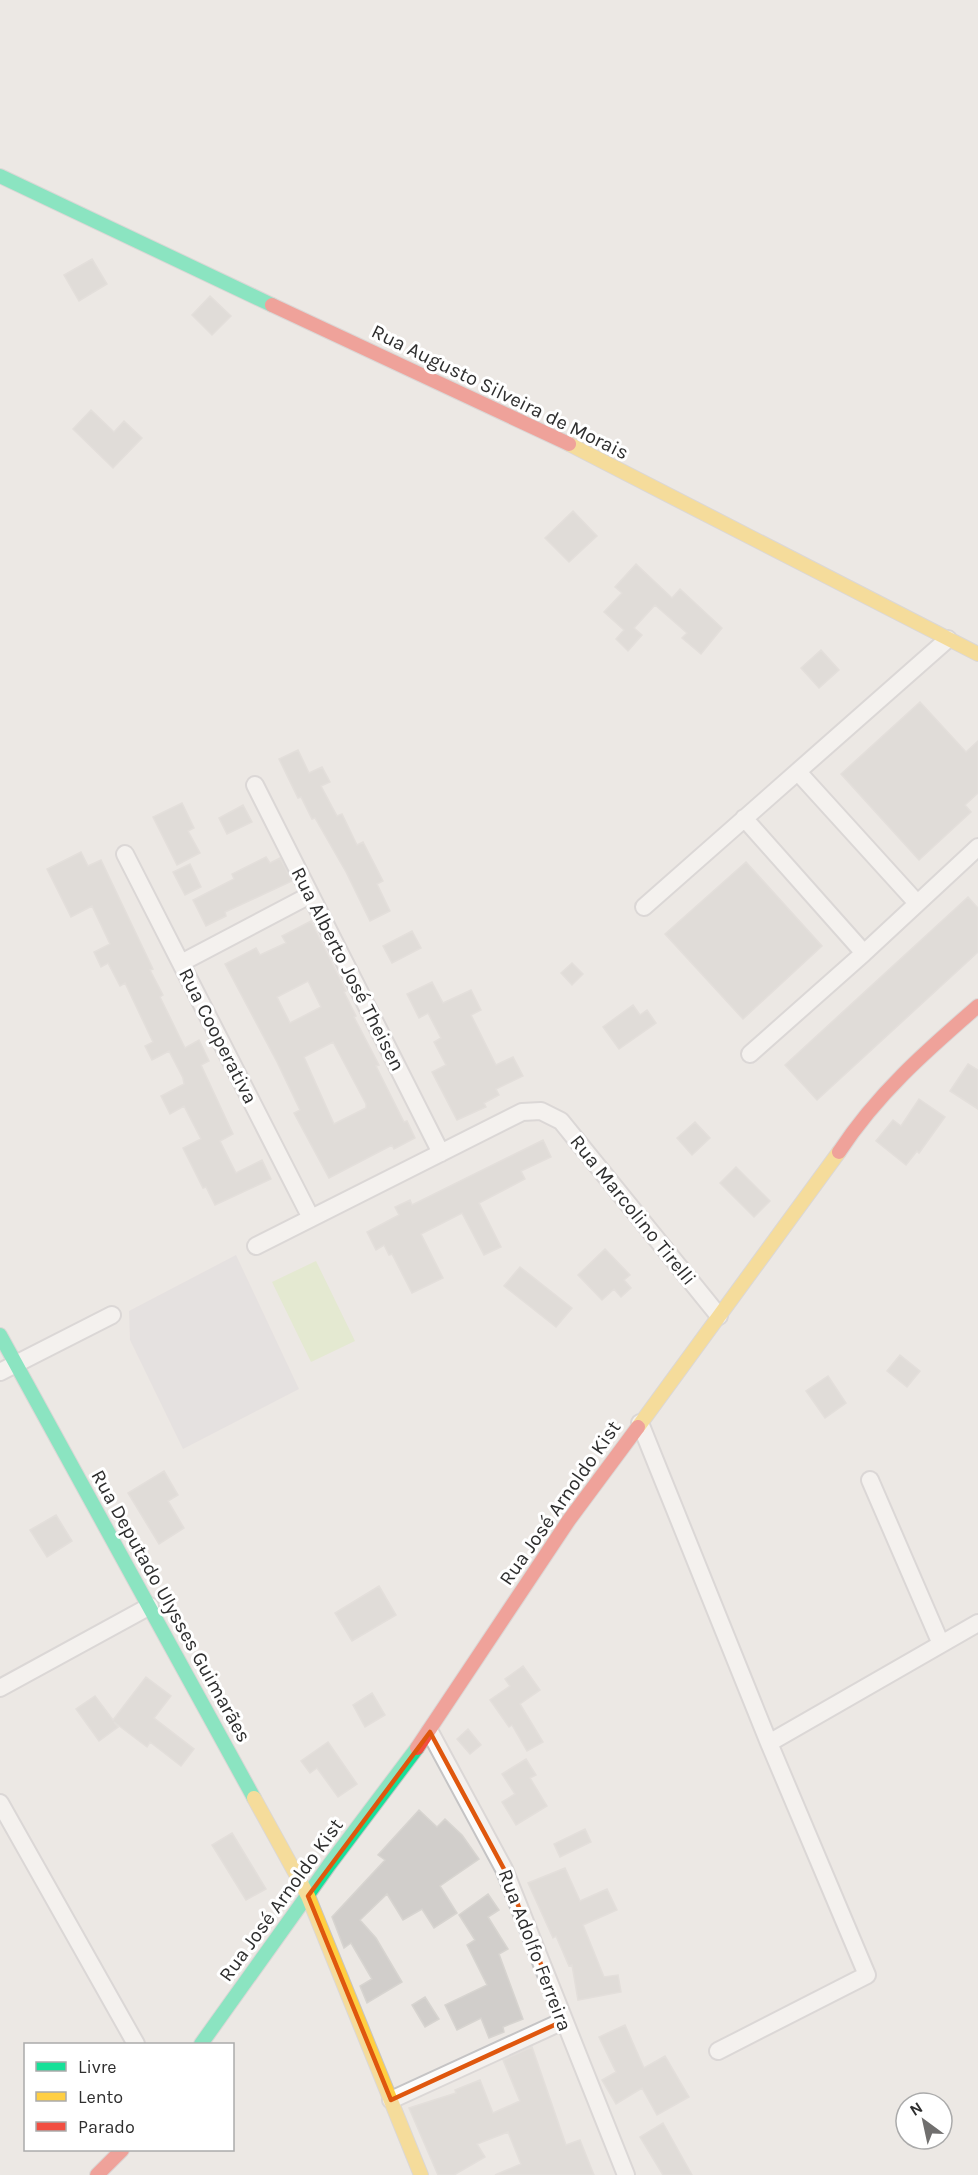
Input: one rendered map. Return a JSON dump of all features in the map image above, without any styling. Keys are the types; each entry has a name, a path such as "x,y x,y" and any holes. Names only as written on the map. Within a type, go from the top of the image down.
{"street":[{"name":"Rua Augusto Silveira de Morais","path":"0,176 568,444 978,654"},
{"path":"644,907 948,639"},
{"path":"798,772 917,903"},
{"name":"Rua Alberto José Theisen","path":"255,785 441,1153"},
{"path":"744,818 864,953"},
{"path":"750,1054 864,953 978,847"},
{"name":"Rua Cooperativa","path":"125,854 311,1218"},
{"path":"181,963 310,895"},
{"name":"Rua José Arnoldo Kist","path":"202,2043 430,1732 569,1520 818,1184 861,1119 906,1069 978,1006"},
{"name":"Rua Marcolino Tirelli","path":"441,1153 522,1112 541,1112 561,1122 718,1316"},
{"path":"256,1246 441,1153"},
{"path":"7,1368 112,1315"},
{"name":"Rua Deputado Ulysses Guimarães","path":"0,1335 7,1368 150,1606 308,1896 421,2175"},
{"path":"640,1423 769,1743 867,1975 718,2051"},
{"path":"870,1479 941,1644"},
{"path":"0,1688 150,1606"},
{"path":"769,1743 978,1623"},
{"name":"Rua Adolfo Ferreira","path":"430,1732 504,1869 626,2175"},
{"path":"0,1803 135,2043"},
{"path":"391,2100 563,2021"},
{"path":"97,2175 121,2151"}],"highlighted area":[{"path":"430,1732 504,1869 563,2021 391,2100 308,1896"}],"shaded area":[{"path":"236,1255 299,1389 183,1449 130,1340 129,1311"}],"green space":[{"path":"316,1261 355,1341 311,1362 272,1282"}],"building":[{"path":"92,259 107,284 79,301 64,275"},
{"path":"210,296 231,316 212,335 192,315"},
{"path":"91,410 114,432 124,421 142,438 113,468 73,429"},
{"path":"573,511 597,536 569,562 545,538"},
{"path":"636,564 672,598 680,589 722,628 701,654 682,638 687,633 655,605 634,628 642,635 628,651 616,639 624,630 604,612 622,593 615,587"},
{"path":"821,650 839,670 819,688 801,668"},
{"path":"920,702 966,752 978,741 978,793 965,805 971,812 919,860 841,774"},
{"path":"298,750 309,773 322,767 330,782 321,786 337,816 342,814 357,845 363,842 383,881 377,884 390,911 370,921 346,872 315,818 312,819 301,797 298,798 279,759"},
{"path":"182,803 194,828 188,831 200,853 177,865 153,817"},
{"path":"243,805 252,822 227,834 219,818"},
{"path":"81,852 88,866 101,860 153,969 150,970 163,995 160,997 185,1048 199,1040 209,1061 201,1065 233,1134 220,1141 236,1173 262,1160 271,1179 215,1205 206,1187 203,1188 183,1148 201,1139 184,1106 170,1114 161,1096 184,1084 183,1078 169,1051 152,1060 145,1046 153,1042 125,983 120,986 108,963 101,967 94,952 110,944 92,906 71,917 47,869"},
{"path":"266,857 270,863 280,858 292,881 225,912 226,916 206,926 193,900 234,879 232,874"},
{"path":"746,862 822,946 743,1019 665,934"},
{"path":"190,864 201,887 185,895 173,872"},
{"path":"968,897 978,908 978,952 817,1100 785,1065"},
{"path":"311,921 346,991 344,992 356,1016 354,1017 379,1065 376,1066 404,1122 407,1121 415,1138 394,1149 392,1145 329,1178 294,1113 300,1110 277,1062 225,964 256,948 260,955 286,943 282,936","holes":["308,981 321,1007 290,1023 277,997","333,1042 366,1104 366,1108 334,1124 304,1057"]},
{"path":"412,931 421,948 392,963 383,946"},
{"path":"572,963 583,974 572,985 561,973"},
{"path":"432,982 443,1003 471,990 481,1010 471,1015 496,1065 513,1057 523,1076 496,1089 499,1095 484,1103 486,1107 457,1120 432,1072 446,1065 434,1042 441,1038 428,1013 419,1018 407,994"},
{"path":"633,1005 640,1015 647,1010 656,1023 619,1049 603,1027"},
{"path":"968,1064 978,1070 978,1109 950,1091"},
{"path":"919,1099 945,1117 919,1153 917,1151 906,1165 876,1141 893,1120 901,1126"},
{"path":"695,1122 710,1138 692,1155 677,1138"},
{"path":"543,1140 551,1157 521,1171 525,1179 479,1203 501,1247 484,1255 462,1213 421,1234 443,1278 412,1293 392,1254 389,1255 384,1245 376,1250 367,1232 399,1215 395,1207 410,1200 412,1205"},
{"path":"736,1167 770,1201 754,1217 720,1183"},
{"path":"605,1249 630,1275 624,1280 631,1288 621,1297 614,1289 602,1300 578,1275"},
{"path":"520,1267 572,1308 556,1327 504,1286"},
{"path":"900,1355 920,1371 907,1387 887,1371"},
{"path":"828,1376 846,1403 825,1418 806,1391"},
{"path":"164,1471 178,1495 168,1501 184,1528 159,1544 128,1493"},
{"path":"56,1515 72,1541 47,1557 30,1530"},
{"path":"379,1586 396,1615 352,1641 335,1613"},
{"path":"523,1666 540,1690 520,1704 543,1742 527,1751 512,1725 509,1727 490,1700 510,1686 505,1679"},
{"path":"146,1677 171,1696 154,1718 194,1749 181,1766 150,1742 147,1747 114,1722 118,1727 99,1741 76,1709 95,1696 113,1720"},
{"path":"372,1693 385,1715 365,1727 353,1705"},
{"path":"468,1729 481,1745 470,1754 457,1739"},
{"path":"328,1742 357,1784 338,1797 317,1768 310,1773 301,1761"},
{"path":"526,1759 536,1775 530,1778 547,1806 516,1825 502,1802 515,1794 502,1774"},
{"path":"419,1810 437,1827 445,1819 462,1835 479,1859 440,1886 457,1913 434,1928 422,1909 403,1920 387,1894 360,1920 376,1938 402,1982 367,2003 360,1986 372,1979 351,1943 344,1948 332,1917 385,1860 378,1855"},
{"path":"585,1829 591,1842 560,1857 554,1844"},
{"path":"232,1833 266,1889 246,1900 212,1845"},
{"path":"565,1868 580,1901 607,1889 617,1910 583,1925 604,1977 618,1975 621,1992 578,2000 572,1965 569,1966 556,1936 553,1938 528,1883"},
{"path":"488,1894 499,1910 488,1917 508,1949 499,1954 523,2019 503,2027 504,2032 489,2038 481,2018 457,2030 445,2005 487,1985 467,1945 475,1940 459,1915"},
{"path":"425,1997 439,2019 425,2027 412,2005"},
{"path":"625,2025 644,2068 665,2056 689,2097 657,2115 642,2088 616,2104 602,2080 616,2072 599,2037"},
{"path":"532,2047 566,2145 580,2140 594,2175 495,2175 521,2164 508,2132 477,2144 485,2157 454,2175 438,2175 409,2108 456,2093 455,2090 480,2080 493,2113 520,2101 503,2060"},
{"path":"663,2123 692,2175 663,2175 640,2137"}],"traffic: fast":[{"path":"0,176 272,305"},
{"path":"0,1335 254,1798"},
{"path":"202,2043 329,1865 417,1748"}],"traffic: slow":[{"path":"569,444 978,654"},
{"path":"638,1427 839,1152"},
{"path":"254,1798 308,1896 421,2175"}],"traffic: jam":[{"path":"272,305 569,444"},
{"path":"839,1152 886,1092 978,1006"},
{"path":"417,1748 569,1520 638,1427"},
{"path":"97,2175 121,2151"}]}
